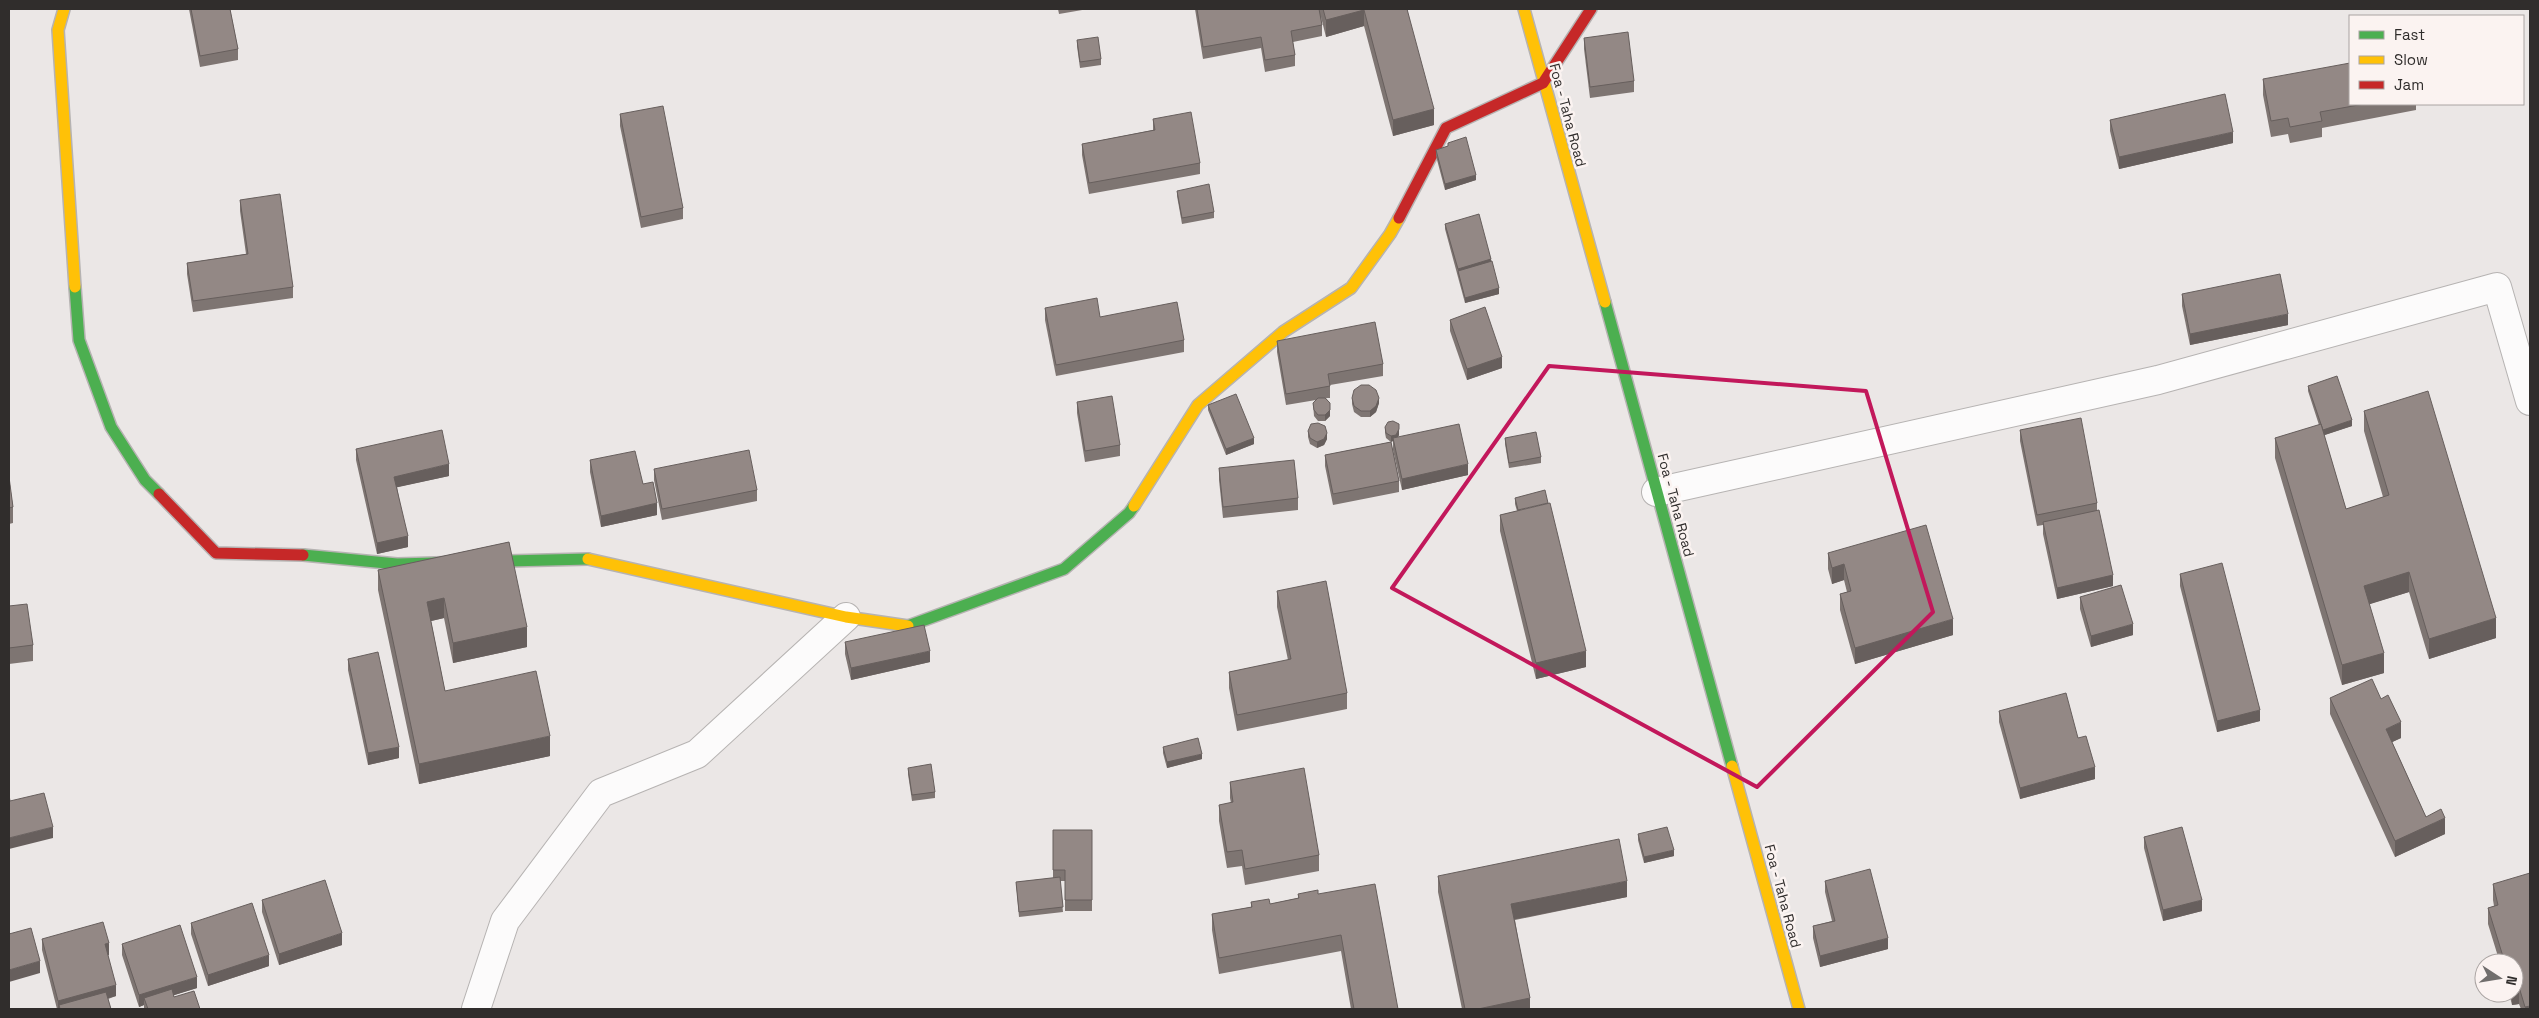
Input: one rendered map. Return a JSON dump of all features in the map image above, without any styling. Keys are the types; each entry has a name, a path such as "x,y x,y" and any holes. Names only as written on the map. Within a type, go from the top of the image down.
{"street":[{"path":"64,9 58,30 79,340 111,427 145,480 216,553 300,555 397,564 584,558 846,617 907,626 1064,568 1130,513 1198,405 1284,332 1351,288 1390,234 1446,128 1543,83 1591,9"},
{"name":"Foa - Taha Road","path":"1524,9 1799,1009"},
{"path":"1656,492 2158,380 2497,287 2530,401"},
{"path":"476,1009 505,921 601,793 697,754 846,617"}],"highlighted area":[{"path":"1549,366 1866,391 1933,612 1757,787 1392,588"}],"building":[{"path":"191,9 230,9 238,49 200,56"},
{"path":"1197,9 1319,9 1322,25 1291,31 1295,55 1265,60 1261,37 1203,47"},
{"path":"1323,9 1407,9 1434,109 1393,120 1364,10 1326,20"},
{"path":"1628,32 1634,81 1590,87 1584,38"},
{"path":"1098,37 1101,59 1080,62 1077,40"},
{"path":"2349,63 2349,105 2358,105 2320,112 2322,121 2290,127 2288,118 2271,121 2263,79"},
{"path":"2225,94 2233,132 2119,157 2110,120"},
{"path":"663,106 683,208 641,217 620,114"},
{"path":"1191,112 1200,163 1089,183 1082,144 1155,130 1153,119"},
{"path":"1466,137 1476,175 1445,184 1436,150 1448,146 1448,143"},
{"path":"1209,184 1214,212 1182,218 1177,191"},
{"path":"280,194 293,287 193,301 187,263 248,254 240,200"},
{"path":"1479,214 1491,259 1458,269 1445,224"},
{"path":"1492,261 1499,288 1465,298 1458,271"},
{"path":"2280,274 2288,314 2190,334 2182,294"},
{"path":"1097,298 1100,317 1177,302 1184,340 1056,365 1045,308"},
{"path":"1485,307 1502,357 1467,369 1450,320"},
{"path":"1375,322 1383,364 1328,374 1330,386 1286,394 1277,341"},
{"path":"2337,376 2352,420 2323,430 2308,386"},
{"path":"1361,385 1369,385 1376,390 1379,398 1376,406 1370,411 1361,411 1354,406 1352,398 1354,390"},
{"path":"2428,391 2496,618 2429,639 2409,572 2364,586 2384,653 2342,665 2275,438 2321,424 2346,509 2389,495 2364,411"},
{"path":"1236,394 1254,438 1226,449 1208,405"},
{"path":"1112,396 1120,445 1085,451 1077,402"},
{"path":"1318,398 1325,398 1330,403 1330,410 1325,415 1318,415 1314,410 1313,403"},
{"path":"2081,418 2097,503 2037,515 2020,430"},
{"path":"1393,421 1399,424 1399,429 1396,435 1391,436 1386,433 1385,427 1388,422"},
{"path":"1318,423 1325,426 1327,433 1324,439 1317,442 1310,438 1308,431 1311,424"},
{"path":"1459,424 1468,464 1402,479 1393,438"},
{"path":"442,430 449,464 394,477 408,536 377,543 356,449"},
{"path":"1536,432 1541,457 1509,463 1505,438"},
{"path":"1391,442 1399,481 1333,494 1325,455"},
{"path":"749,450 757,490 662,509 654,469"},
{"path":"635,451 643,484 653,482 657,503 601,516 590,460"},
{"path":"1294,460 1298,498 1223,507 1219,468"},
{"path":"9,477 13,507 9,508"},
{"path":"1545,490 1548,503 1518,510 1515,498"},
{"path":"1550,503 1586,651 1536,663 1500,515"},
{"path":"2099,510 2113,575 2057,588 2043,522"},
{"path":"1926,525 1953,619 1855,648 1840,594 1851,591 1844,564 1832,568 1828,553"},
{"path":"509,542 527,627 453,643 444,598 427,602 445,691 536,671 550,736 419,764 378,570"},
{"path":"2222,563 2260,710 2217,721 2180,574"},
{"path":"1326,581 1347,693 1237,715 1229,672 1291,659 1277,591"},
{"path":"2121,585 2133,624 2091,636 2080,597"},
{"path":"27,604 33,645 9,648 9,606"},
{"path":"924,625 930,651 851,668 845,642"},
{"path":"378,652 399,747 368,753 348,659"},
{"path":"2372,679 2381,699 2388,695 2401,722 2386,729 2426,817 2441,809 2445,818 2395,841 2330,698"},
{"path":"2066,693 2078,738 2086,736 2095,767 2020,788 1999,711"},
{"path":"1198,738 1202,754 1167,762 1163,747"},
{"path":"931,764 935,792 912,795 908,768"},
{"path":"1304,768 1319,855 1245,869 1242,850 1227,852 1219,805 1233,802 1230,782"},
{"path":"44,793 53,827 9,838 9,795 10,801"},
{"path":"1667,827 1674,850 1644,857 1638,834"},
{"path":"2182,827 2202,900 2163,910 2144,837"},
{"path":"1053,830 1092,830 1092,900 1065,900 1065,870 1053,870"},
{"path":"1619,839 1627,881 1511,904 1530,998 1478,1009 1465,1009 1438,876"},
{"path":"1870,869 1888,938 1820,956 1813,926 1835,921 1825,881"},
{"path":"2530,873 2530,1006 2525,1007 2524,1003 2524,953 2502,953 2488,908 2498,905 2493,884"},
{"path":"1060,877 1063,907 1019,912 1016,882"},
{"path":"325,880 342,933 279,954 262,900"},
{"path":"1375,884 1398,1009 1354,1009 1341,935 1219,958 1212,914 1252,907 1251,902 1269,899 1270,904 1299,898 1298,894 1318,890 1318,894"},
{"path":"252,903 269,955 208,975 191,923"},
{"path":"103,922 109,943 105,944 116,985 58,1001 42,939"},
{"path":"180,925 197,977 139,995 122,944"},
{"path":"31,928 40,961 9,970 9,934"},
{"path":"172,989 174,997 194,991 200,1009 148,1009 144,998"},
{"path":"106,992 111,1009 60,1009 59,1005"}],"traffic: fast":[{"path":"75,287 79,340 111,427 145,480 159,494"},
{"path":"1605,302 1732,766"},
{"path":"908,626 1064,569 1129,513 1134,506"},
{"path":"303,555 397,564 588,559"}],"traffic: slow":[{"path":"64,9 58,30 75,287"},
{"path":"1524,9 1605,302"},
{"path":"1134,506 1198,405 1283,332 1351,288 1390,234 1399,218"},
{"path":"588,559 846,617 908,626"},
{"path":"1732,766 1799,1009"}],"traffic: jam":[{"path":"1399,218 1446,128 1543,83 1591,9"},
{"path":"159,494 216,553 303,555"}]}
